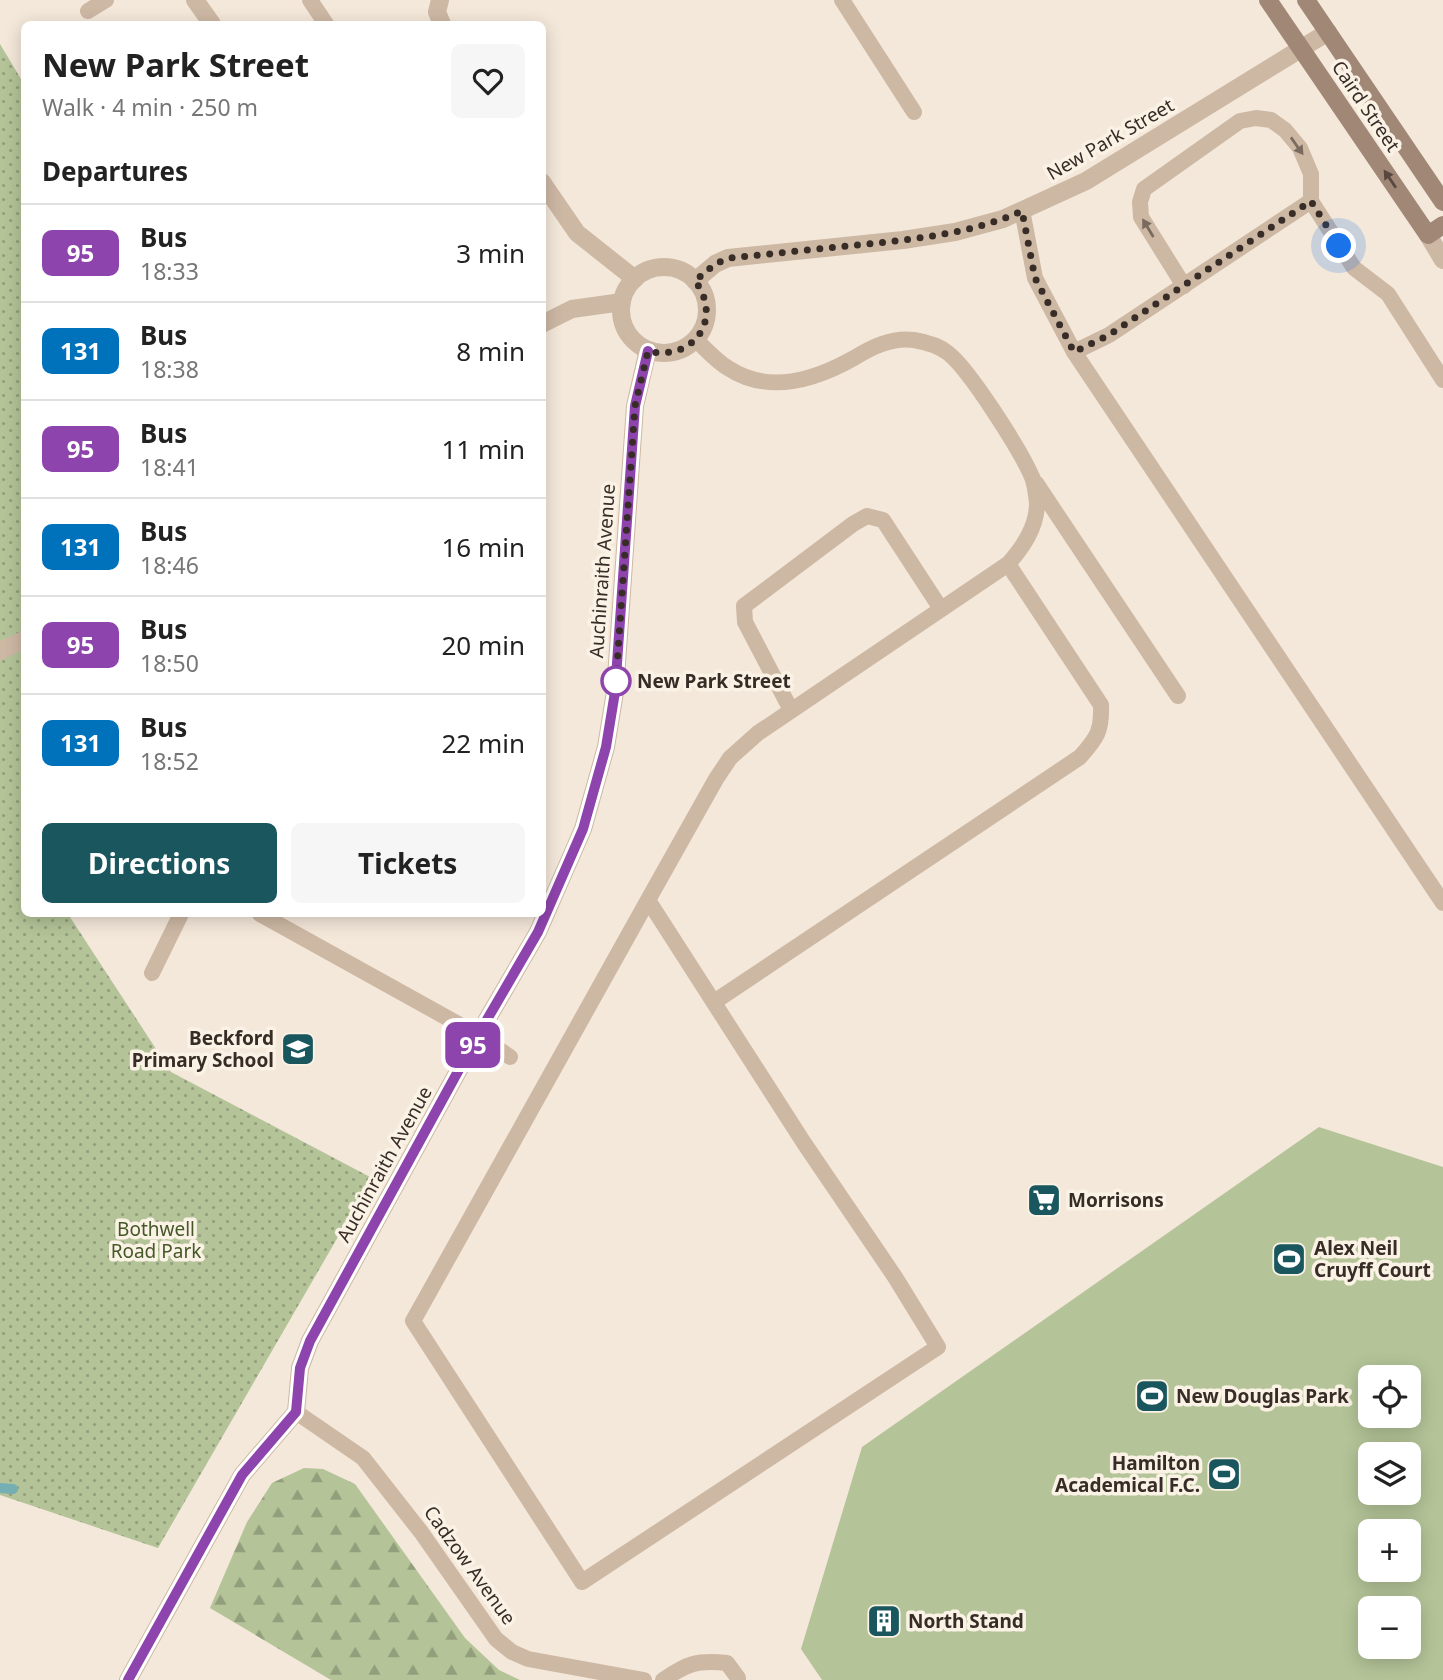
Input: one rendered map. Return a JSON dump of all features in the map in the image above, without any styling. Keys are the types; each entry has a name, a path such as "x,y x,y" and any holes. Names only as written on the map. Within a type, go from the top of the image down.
{"street":[{"path":"195,0 210,21"},
{"path":"440,0 437,12 441,21"},
{"name":"Caird Street","path":"1268,0 1436,230"},
{"name":"Caird Street","path":"1306,0 1443,202"},
{"name":"New Park Street","path":"695,281 715,264 729,258 903,240 955,232 1003,219 1086,181 1328,32"},
{"path":"546,188 578,233 635,279"},
{"path":"1436,230 1443,260"},
{"path":"671,268 695,281 702,290 707,310 706,321 696,340 679,351 658,353 639,346 626,331 621,312 625,293 635,279 651,269 671,268"},
{"path":"546,322 572,309 622,302"},
{"name":"Auchinraith Avenue","path":"546,914 583,829 606,747 615,692 635,406 648,351"},
{"path":"0,651 21,641"},
{"name":"Auchinraith Avenue","path":"296,1412 300,1368 310,1341 545,917"},
{"path":"128,1680 242,1475 296,1412"}],"lane":[{"path":"88,11 106,0"},
{"path":"310,0 324,21"},
{"path":"842,0 914,112"},
{"path":"1184,286 1141,217 1140,202 1144,189 1240,121 1256,118 1271,120 1285,130 1300,148 1311,174 1311,201 1354,268 1388,294 1443,380"},
{"path":"1074,352 1109,335 1311,201"},
{"path":"1022,211 1035,278 1074,352 1443,903"},
{"path":"696,340 727,368 761,381 784,383 807,380 891,341 912,339 930,344 949,354 963,368 1020,453 1034,480 1178,696"},
{"path":"648,900 939,1347 582,1583 413,1321 648,900 716,779 730,758 758,733 1008,564 1023,547 1033,527 1037,505 1034,480"},
{"path":"791,710 745,622 744,606 853,524 867,516 883,520 942,609"},
{"path":"714,1002 1080,757 1094,742 1102,725 1101,705 1008,564"},
{"path":"152,973 180,917"},
{"path":"265,917 478,1035 510,1057"},
{"name":"Cadzow Avenue","path":"296,1412 363,1458 421,1532 496,1639 512,1652 528,1659 644,1680"},
{"path":"663,1680 684,1665 701,1661 727,1663 738,1678"}],"green space":[{"name":"Bothwell Road Park","path":"0,44 21,79 21,917 70,917 171,1072 372,1178 158,1548 0,1495"},
{"name":"New Douglas Park","path":"1319,1127 1443,1167 1443,1680 822,1680 801,1649 862,1447"},
{"path":"304,1468 323,1469 355,1484 465,1638 499,1670 520,1680 331,1680 210,1608 247,1522 272,1483"}],"waterway":[{"path":"0,1488 13,1489"}],"bus line":[{"name":"95","path":"546,914 583,829 606,747 615,692 635,406 648,351"},
{"name":"95","path":"128,1680 242,1475 296,1412 300,1368 310,1341 545,917"}],"place":[{"name":"New Park Street","path":"616,681"},
{"name":"Beckford Primary School","path":"298,1049"},
{"name":"Morrisons","path":"1044,1200"},
{"name":"Alex Neil Cruyff Court","path":"1289,1259"},
{"name":"New Douglas Park","path":"1152,1396"},
{"name":"Hamilton Academical F.C.","path":"1224,1474"},
{"name":"North Stand","path":"884,1621"}],"route":[{"path":"616,681 635,406 648,351 679,351 696,340 706,321 707,310 702,290 695,281 715,264 729,258 955,232 1022,211 1035,278 1074,352 1109,335 1311,201 1339,246"}]}
